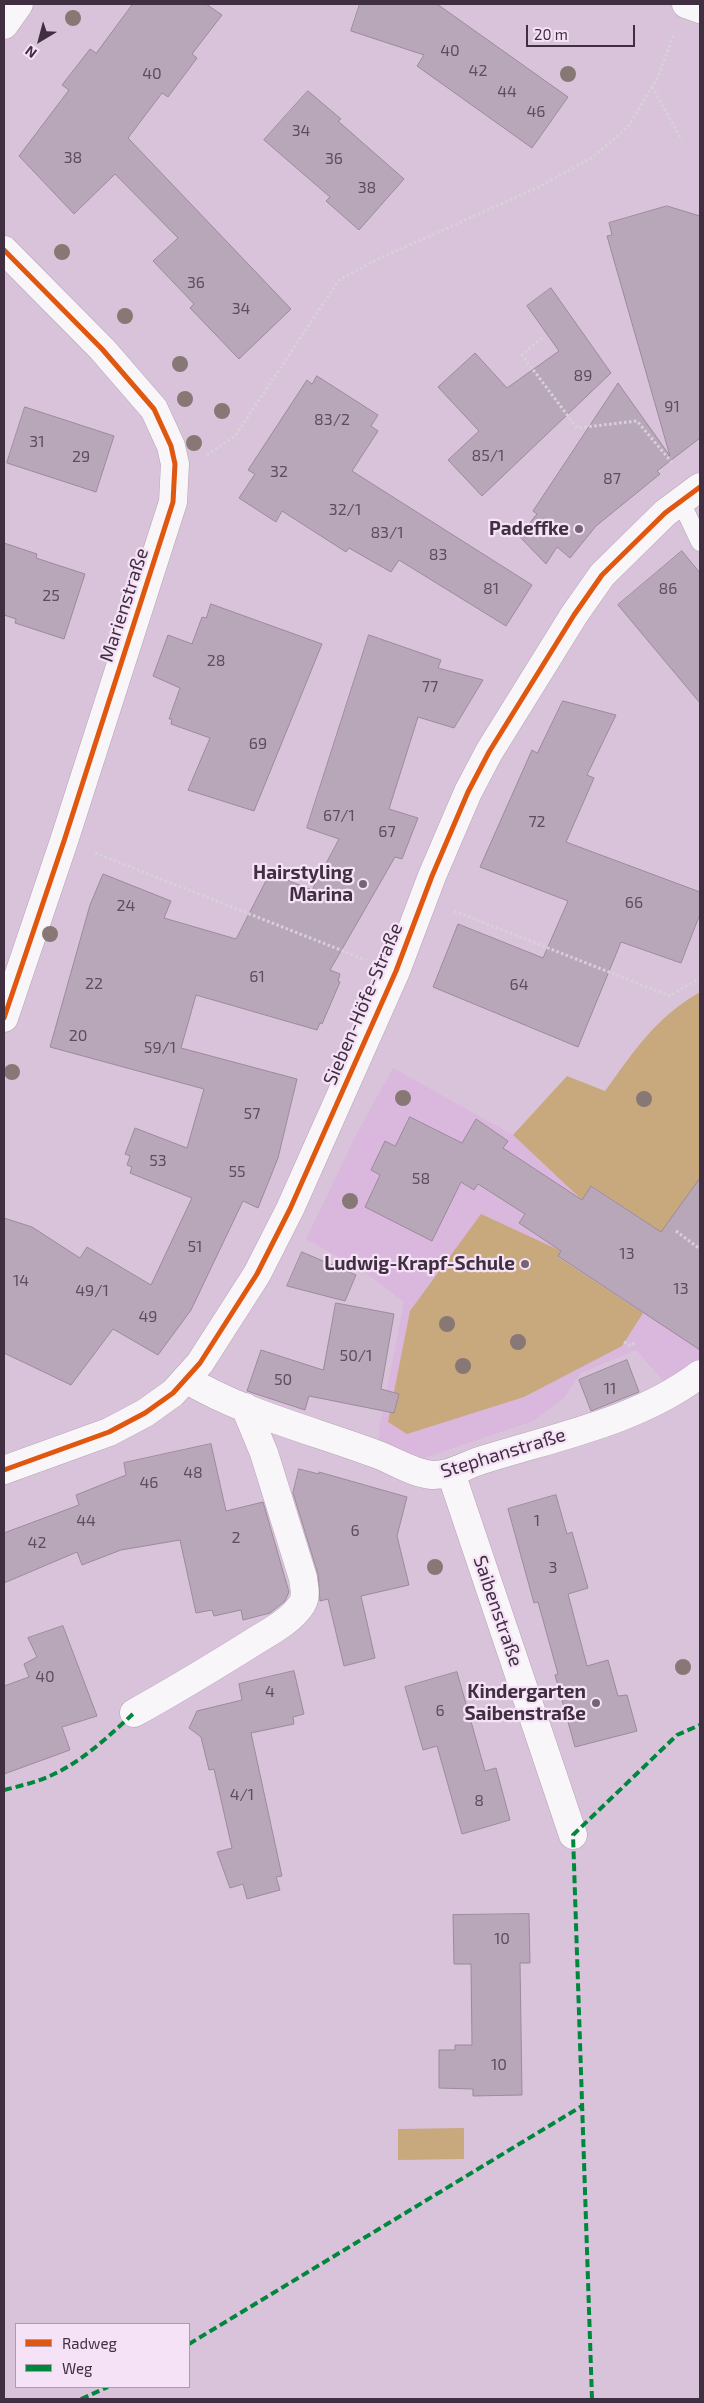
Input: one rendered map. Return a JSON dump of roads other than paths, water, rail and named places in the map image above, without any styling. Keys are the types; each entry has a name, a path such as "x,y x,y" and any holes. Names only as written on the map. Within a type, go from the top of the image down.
{"street":[{"path":"4,25 19,4"},
{"path":"687,4 700,9"},
{"name":"Marienstraße","path":"4,250 102,349 154,409 171,446 176,476 173,502 64,841 4,1018"},
{"name":"Sieben-Höfe-Straße","path":"4,1470 110,1432 146,1412 173,1394 224,1328 256,1274 286,1217 396,971 432,876 468,792 504,727 574,615 602,575 647,530 692,494"},
{"name":"Stephanstraße","path":"186,1379 219,1398 378,1454 413,1470 433,1475 451,1473 478,1462 644,1408 676,1392 700,1374"},
{"path":"134,1713 207,1672 274,1629 289,1619 303,1603 305,1597 304,1578 264,1453 245,1407"},
{"name":"Saibenstraße","path":"451,1473 573,1835"}],"lane":[{"path":"692,494 700,542"}],"place":[{"name":"Padeffke","path":"579,529"},
{"name":"Hairstyling Marina","path":"363,884"},
{"name":"Ludwig-Krapf-Schule","path":"525,1264"},
{"name":"Kindergarten Saibenstraße","path":"596,1703"}]}
